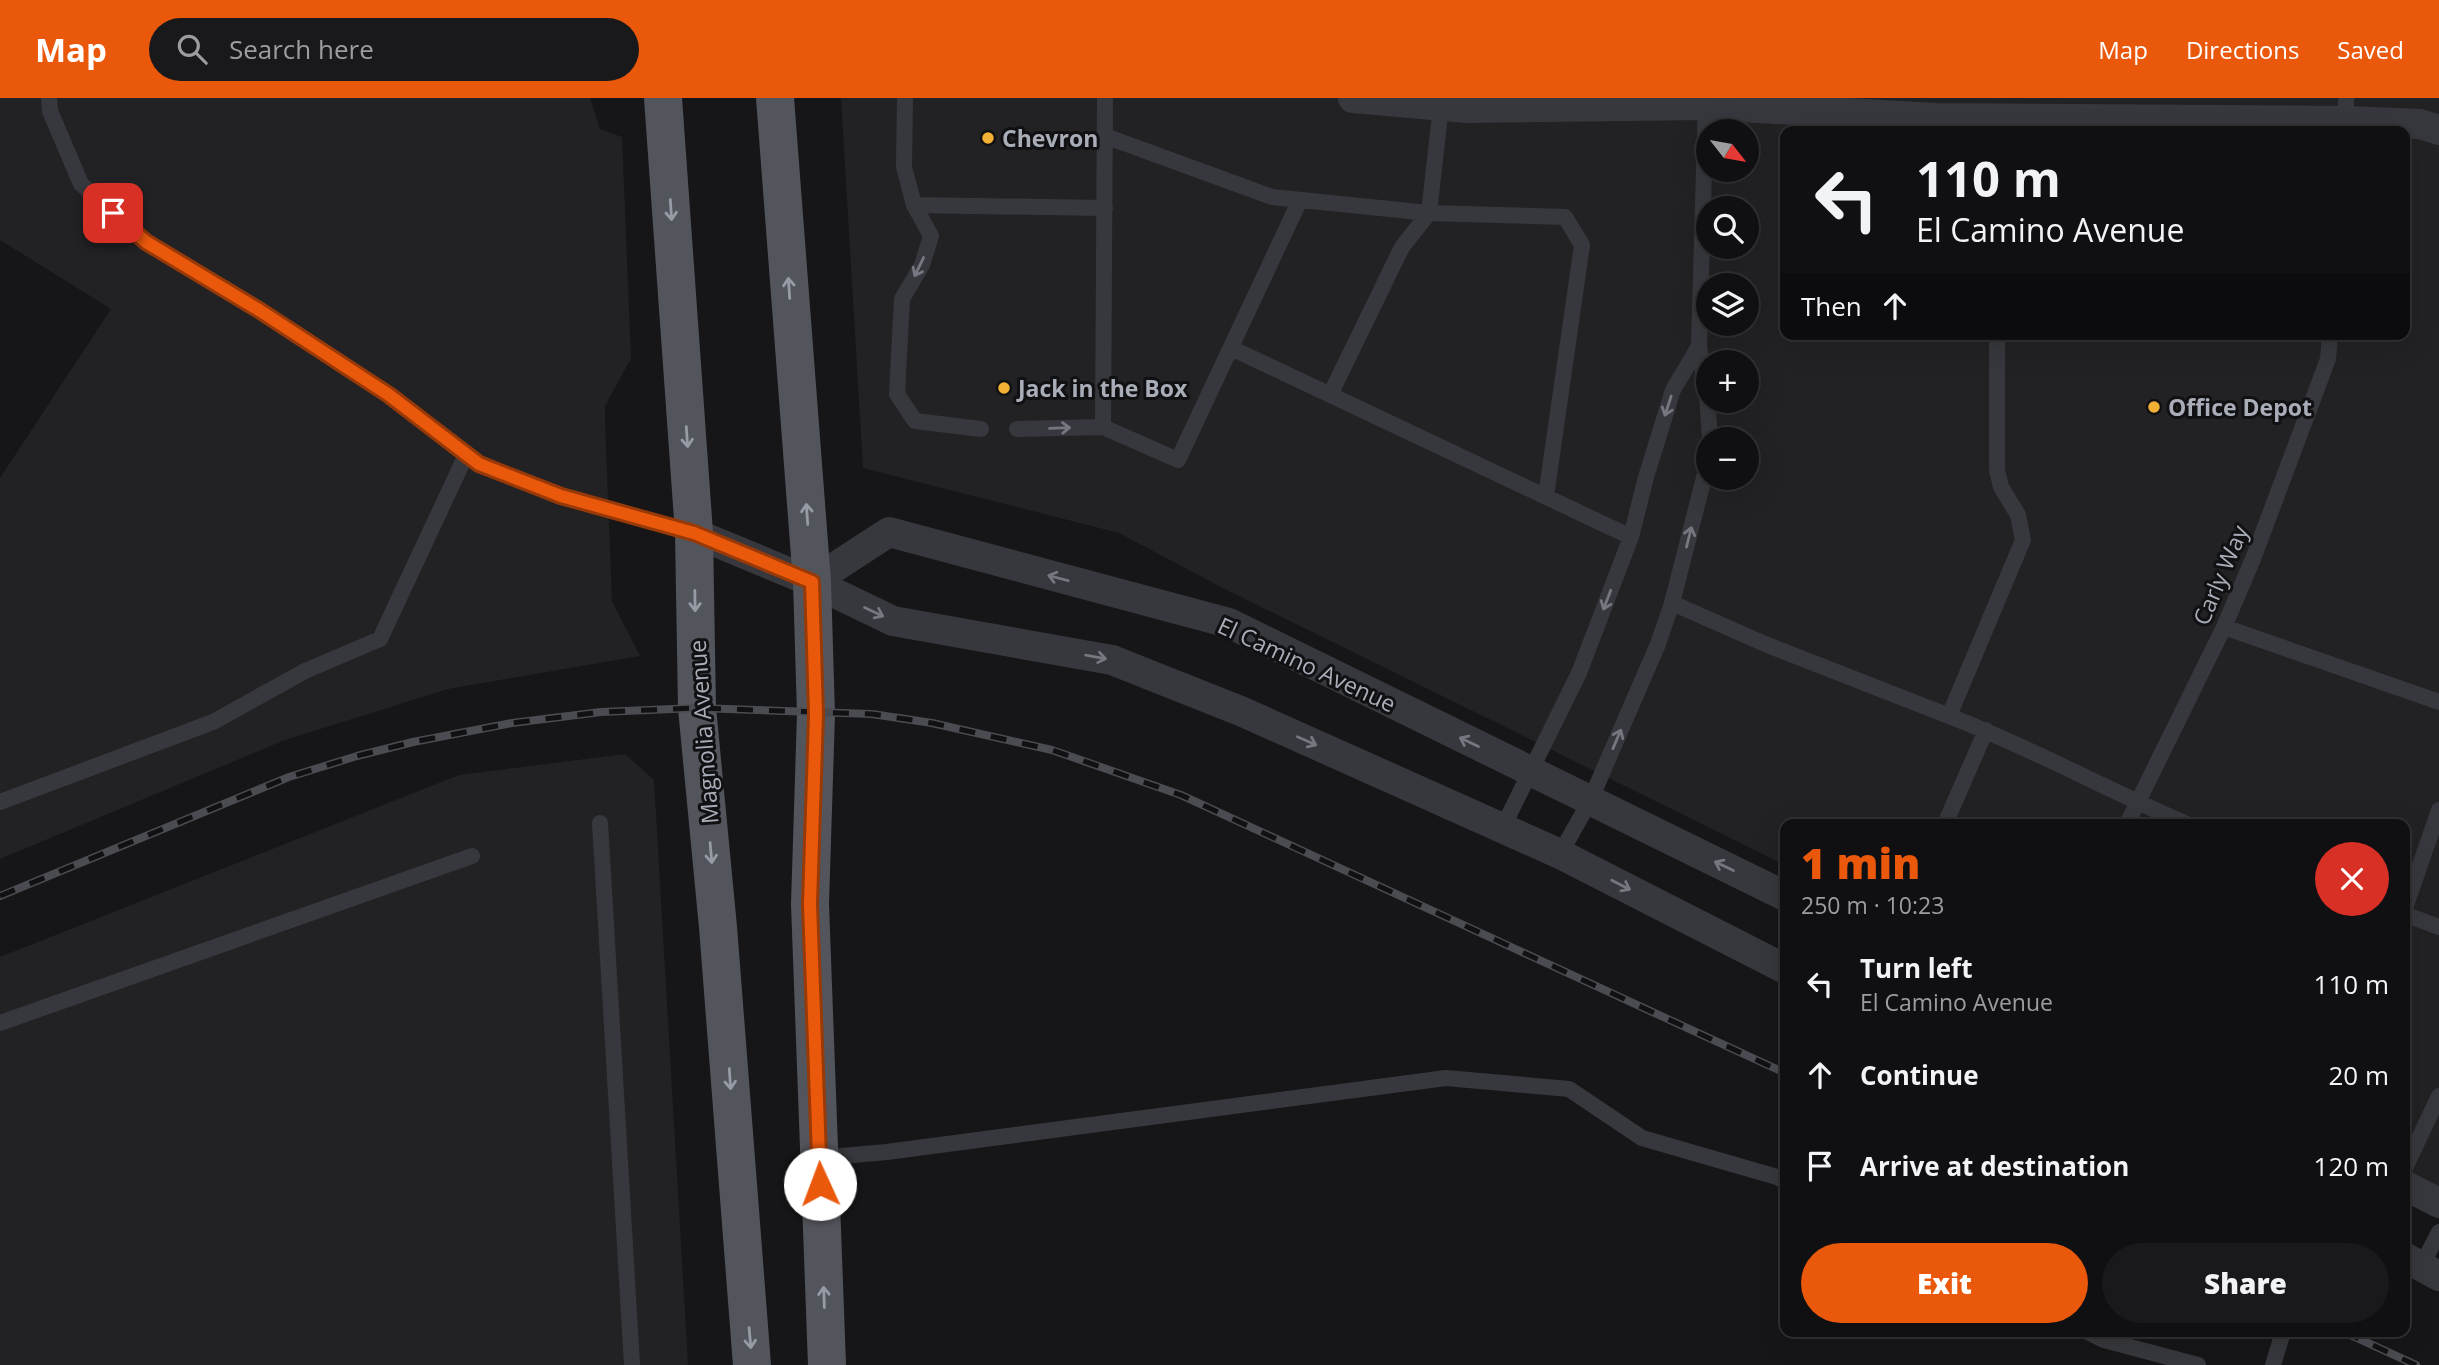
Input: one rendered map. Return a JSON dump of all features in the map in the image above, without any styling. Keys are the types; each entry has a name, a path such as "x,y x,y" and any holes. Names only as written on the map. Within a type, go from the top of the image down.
{"main road":[{"name":"Magnolia Avenue","path":"663,98 694,533 697,708 718,928 752,1365"},
{"path":"775,98 812,582 816,714 810,904 827,1365"}],"street":[{"path":"1353,98 1467,108 1706,102 1936,124 2346,117 2420,124 2439,130"},
{"path":"694,533 812,582 893,621 1112,660 1243,712 1560,854 1780,966"},
{"name":"El Camino Avenue","path":"812,582 889,533 1229,624 1780,894"},
{"path":"2410,1188 2439,1203"}],"lane":[{"path":"50,98 50,111 81,184 146,242 259,310 389,395 479,464 561,496 694,533"},
{"path":"905,98 904,167 914,205 931,236 922,265 902,299 897,394 915,421 981,429"},
{"path":"1103,427 1105,98"},
{"path":"1706,102 1699,346 1709,427"},
{"path":"1330,395 1402,247 1429,213 1441,106"},
{"path":"1105,136 1272,197 1429,213 1565,217 1582,245 1546,496"},
{"path":"1017,429 1103,427 1178,460 1300,200"},
{"path":"914,205 1104,208"},
{"path":"1949,716 2023,540 2018,515 2001,487 1997,470 1997,340"},
{"name":"Carly Way","path":"2129,819 2224,627 2253,559 2328,359 2330,340"},
{"path":"1503,827 1578,673 1631,537 1673,390 1699,346"},
{"path":"1231,348 1631,537"},
{"path":"0,802 214,722 305,671 380,639 466,455"},
{"path":"1560,854 1590,801 1658,645 1672,603 1701,490"},
{"path":"1672,603 1765,644 1986,730 2176,819"},
{"path":"2224,627 2439,702"},
{"path":"1947,819 1986,730"},
{"path":"2410,895 2439,810"},
{"path":"600,823 632,1365"},
{"path":"0,1023 472,856"},
{"path":"2410,915 2439,927"},
{"path":"820,1158 887,1152 1446,1078 1569,1089 1642,1138 1780,1179"},
{"path":"2410,1157 2439,1096"},
{"path":"2421,1267 2439,1232"},
{"path":"2099,1337 2198,1365"},
{"path":"2273,1365 2281,1337"}],"shaded area":[{"path":"0,98 590,98 600,129 622,137 631,358 605,406 605,421 612,601 640,656 448,689 285,740 0,859 0,478 111,309 0,240"},
{"path":"841,98 2439,98 2439,1191 2410,1176 2410,819 1780,819 1780,863 1219,586 1119,533 863,468"},
{"path":"625,754 654,780 688,1365 0,1365 0,957 459,775"}],"railway":[{"path":"0,896 289,777 413,742 512,723 601,712 697,708 872,714 932,723 1052,750 1181,795 1780,1071"},
{"path":"2355,1337 2416,1365"}],"place":[{"name":"Chevron","path":"988,138"},
{"name":"Jack in the Box","path":"1004,388"},
{"name":"Office Depot","path":"2154,407"}],"route":[{"path":"113,213 146,242 259,310 389,395 479,464 561,496 694,533 812,582 816,714 810,904 820,1184"}]}
